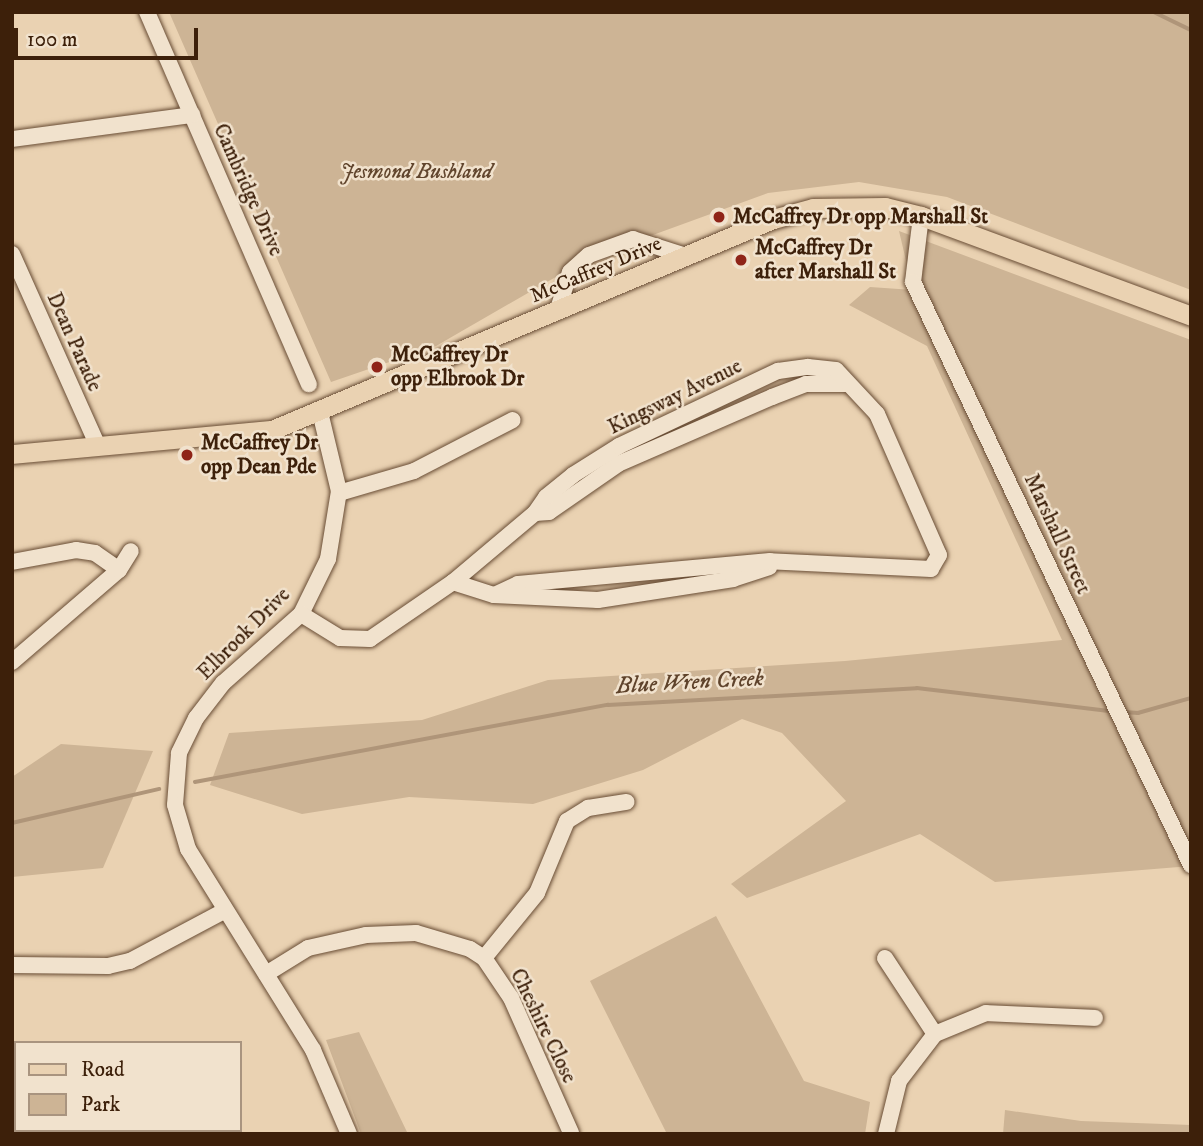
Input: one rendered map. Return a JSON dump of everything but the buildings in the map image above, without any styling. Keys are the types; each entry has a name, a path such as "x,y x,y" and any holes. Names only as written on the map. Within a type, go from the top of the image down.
{"main road":[{"name":"McCaffrey Drive","path":"12,454 232,436 272,430 773,219 813,208 885,207 921,216 1191,316"}],"street":[{"name":"Cambridge Drive","path":"147,12 309,384"},
{"path":"12,139 192,115"},
{"name":"Marshall Street","path":"921,216 914,282 1191,865"},
{"path":"557,312 570,272 589,255 633,239 686,256"},
{"name":"Dean Parade","path":"12,254 17,276 98,446"},
{"name":"Kingsway Avenue","path":"301,614 340,638 363,641 386,631 453,582 535,513 546,497 573,475 619,446 778,371 808,367 836,370 877,414 939,555 931,569 795,561 518,584 494,595 453,582"},
{"name":"Elbrook Drive","path":"320,412 339,493 328,559 301,614 208,700 179,753 175,788 178,821 188,849 313,1050 349,1134"},
{"path":"339,493 414,471 513,420"},
{"path":"12,562 76,550 95,554 120,569"},
{"path":"12,662 120,569 131,551"},
{"path":"484,958 537,894 567,821 588,808 627,802"},
{"path":"12,965 108,966 130,961 225,911"},
{"name":"Cheshire Close","path":"266,974 308,948 366,935 436,936 484,958 511,998 571,1133"},
{"path":"885,958 935,1034"},
{"path":"886,1134 900,1081 935,1034 986,1013 1095,1018"}],"green space":[{"name":"Jesmond Bushland","path":"169,12 1191,12 1191,290 947,197 859,182 768,193 587,259 436,346 331,382"},
{"path":"899,231 1191,340 1191,866 995,882 920,834 747,898 731,884 846,801 782,733 742,719 643,770 533,804 409,797 302,814 210,785 229,733 422,720 548,680 845,661 1062,640 927,346 849,305 870,287 913,290"},
{"path":"61,744 153,751 103,868 12,877 12,777"},
{"path":"716,916 804,1081 870,1102 865,1134 667,1134 590,981"},
{"path":"359,1032 409,1134 361,1134 326,1040"},
{"path":"1005,1110 1081,1121 1191,1125 1191,1134 1003,1134"}],"waterway":[{"path":"1154,12 1191,30"},
{"name":"Blue Wren Creek","path":"195,782 608,705 917,688 1111,711"},
{"name":"Blue Wren Creek","path":"1125,712 1138,713 1191,698"},
{"name":"Blue Wren Creek","path":"12,823 159,789"}],"place":[{"name":"McCaffrey Dr opp Marshall St","path":"719,217"},
{"name":"McCaffrey Dr after Marshall St","path":"741,260"},
{"name":"McCaffrey Dr opp Elbrook Dr","path":"377,367"},
{"name":"McCaffrey Dr opp Dean Pde","path":"187,455"}]}
